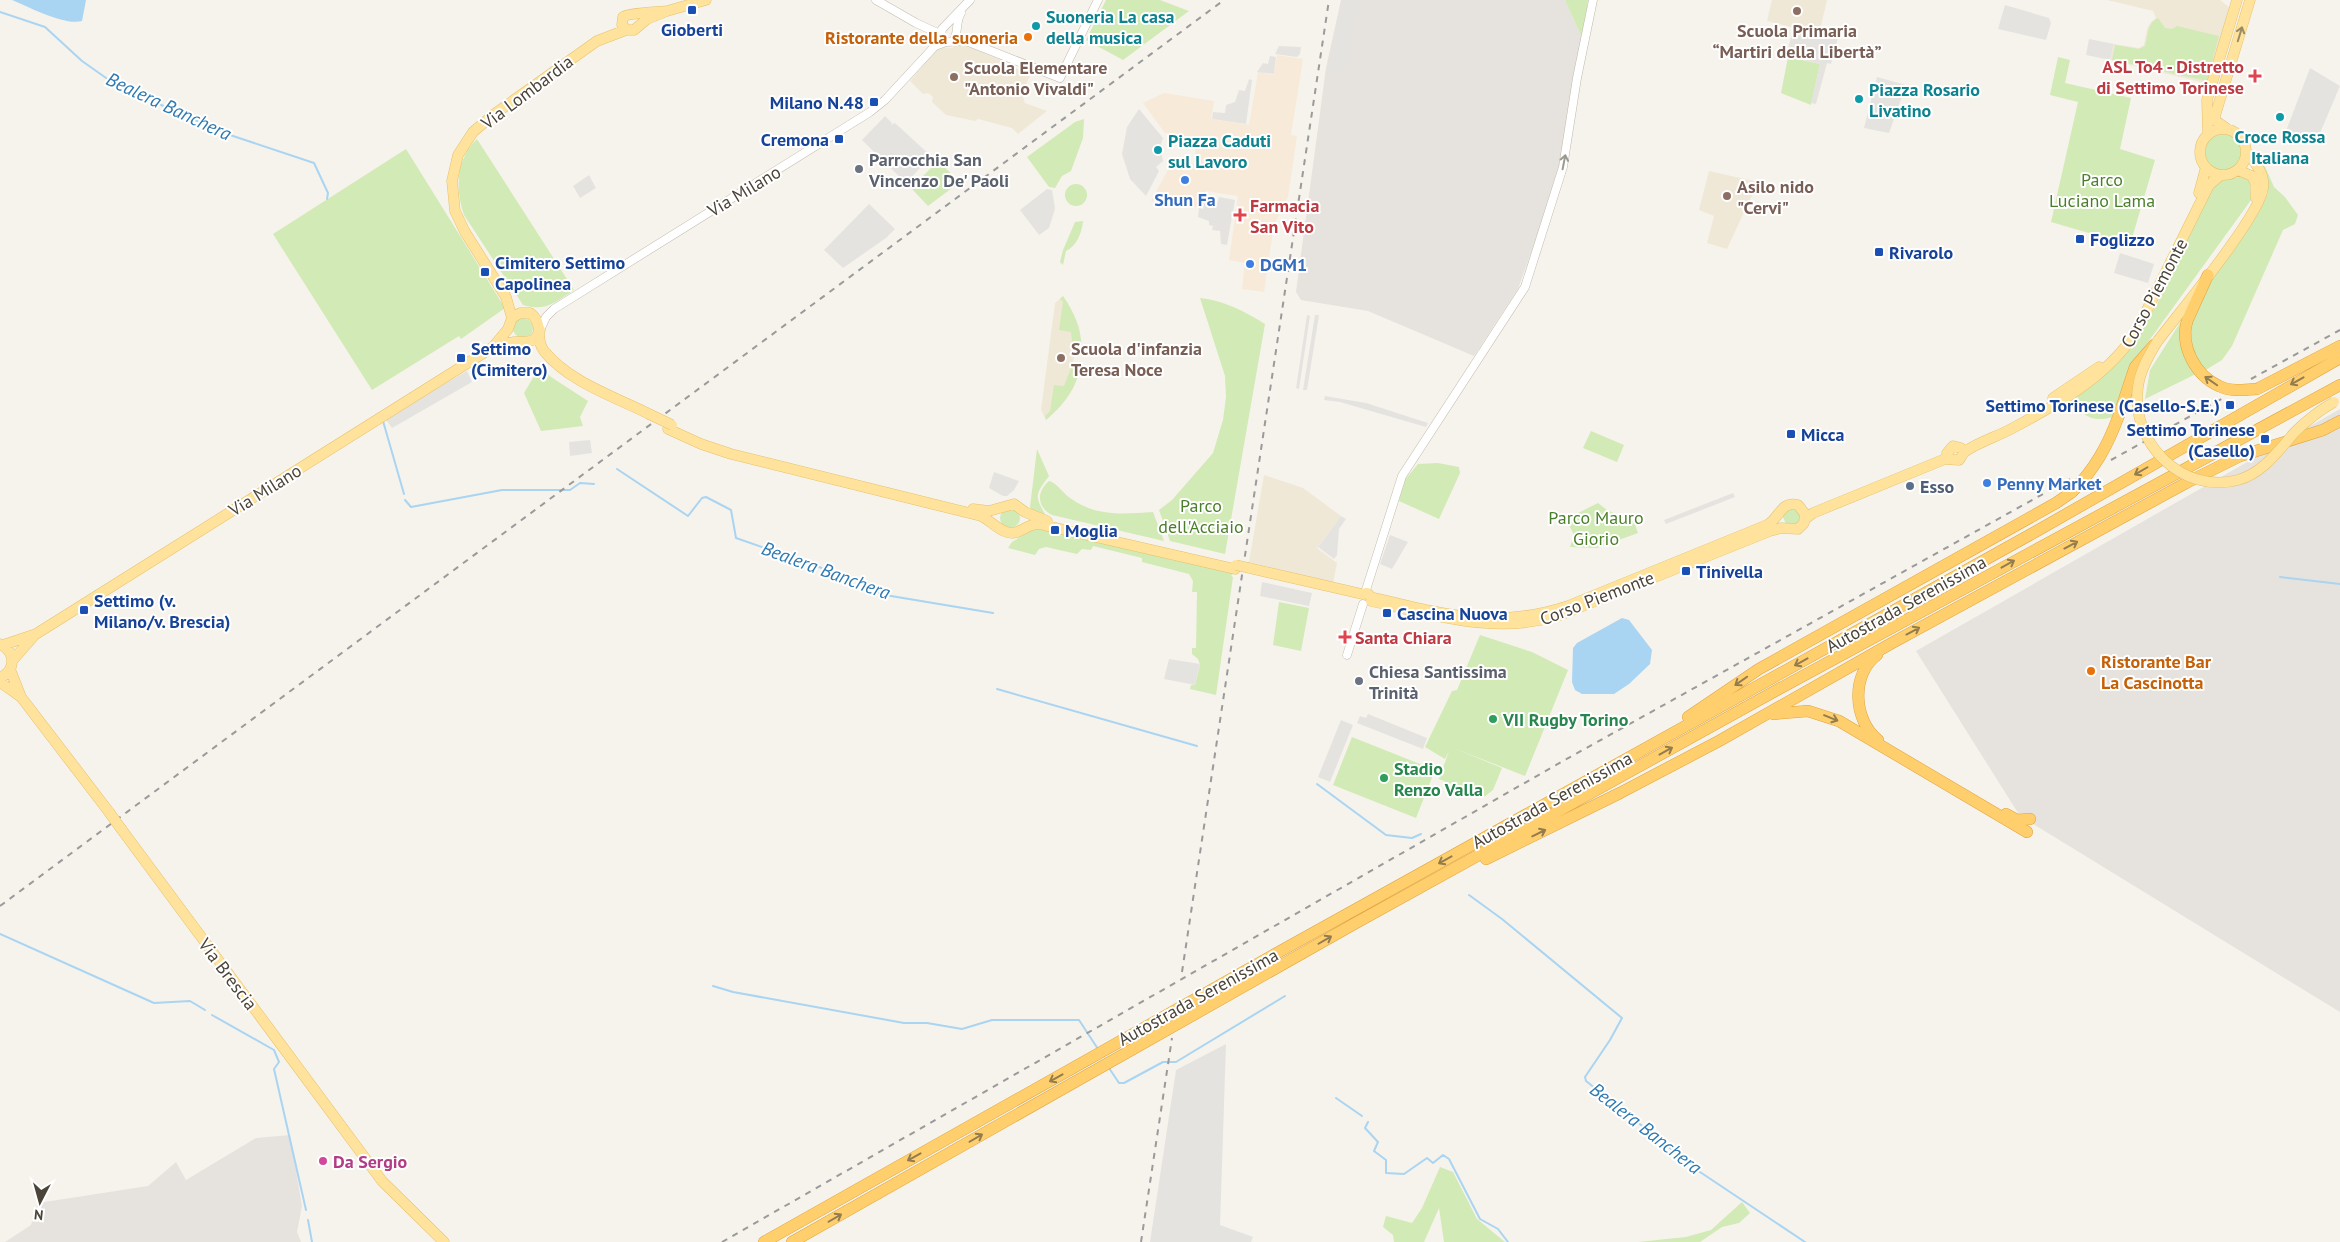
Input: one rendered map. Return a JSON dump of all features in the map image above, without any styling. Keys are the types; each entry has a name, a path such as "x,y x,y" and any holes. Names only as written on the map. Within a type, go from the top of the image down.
{"highway":[{"path":"2208,275 2185,329 2187,346 2202,374 2218,386 2231,390 2257,389 2340,346"},
{"path":"1619,763 1639,745 1699,710 1759,669 2056,503 2072,492 2089,474 2105,450 2135,367 2146,352 2157,342"},
{"name":"Autostrada Serenissima","path":"764,1242 1262,961 2027,537 2340,358"},
{"name":"Autostrada Serenissima","path":"792,1242 1354,924 1846,652 2340,385"},
{"path":"1354,924 1620,793 1720,740 1892,643 2232,460 2323,430 2340,421"},
{"path":"1720,740 1776,713 1808,711 1839,721 2027,832 1873,736 1865,724 1858,699 1860,682 1870,659 1892,643"},
{"path":"1988,808 2017,820 2030,819"}],"main road":[{"path":"667,11 636,15 626,14 624,26 634,30 644,21 667,11 706,0"},
{"path":"2238,170 2246,158 2242,138 2216,121 2215,116 2250,0"},
{"path":"2235,1 2207,100 2208,134 2201,145 2200,152 2206,168 2221,175 2238,170 2252,176 2255,180 2256,207"},
{"path":"636,15 639,19 639,26"},
{"name":"Via Lombardia","path":"506,296 459,220 453,202 453,172 462,146 473,132 493,115 604,37 624,26"},
{"path":"2208,134 2226,128"},
{"path":"2246,151 2259,168 2263,182 2262,195 2256,207 2208,275 2157,342 2146,360 2138,388 2139,419 2142,430 2153,449 2172,467 2186,476 2223,482 2252,474 2264,467 2306,421 2337,401"},
{"name":"Corso Piemonte","path":"1962,450 2063,392 2098,367 2114,352 2129,332 2158,276 2203,183 2206,168"},
{"name":"Corso Piemonte","path":"1962,450 2073,394 2103,372 2120,355 2135,334 2209,185 2221,175"},
{"path":"506,296 536,317 540,330 540,344 551,359 570,374 647,416 723,451 981,516 1004,532 1012,533 1024,527 1040,524 1236,567"},
{"path":"506,296 512,318"},
{"name":"Via Milano","path":"1,644 36,634 156,559 493,347 508,329 512,318 528,313"},
{"path":"508,329 510,336 564,375 603,393"},
{"name":"Via Milano","path":"493,347 532,341 540,330"},
{"path":"670,427 713,444 978,510 1000,509 1008,504 1014,504 1025,512 1046,521 1365,598"},
{"path":"1949,456 1952,446 1962,450"},
{"path":"1949,456 1813,513 1798,529 1787,529 1779,520 1780,512 1784,506 1791,503 1801,506 1815,505 1949,456"},
{"path":"1801,506 1806,519"},
{"path":"998,526 996,517 1000,509"},
{"path":"1024,527 1025,512"},
{"name":"Corso Piemonte","path":"1365,598 1474,618 1510,619 1532,616 1568,606 1767,525 1777,518 1780,512"},
{"name":"Corso Piemonte","path":"1365,598 1470,623 1516,625 1530,623 1558,616 1770,531 1787,529"},
{"name":"Via Milano","path":"0,680 36,634"},
{"path":"1,644 10,652 11,665 22,697"},
{"path":"0,680 22,697"},
{"name":"Via Brescia","path":"22,697 382,1181 444,1242"}],"street":[{"path":"876,0 923,26 1060,78 1098,0"},
{"name":"Via Milano","path":"922,58 945,34 970,0"},
{"path":"1348,655 1398,482 1522,293 1551,209 1563,167 1577,78 1593,0"},
{"path":"2235,1 2246,12"},
{"name":"Via Milano","path":"540,330 546,317 554,309 870,112 893,91 933,43 945,34 956,31 956,22 964,7"},
{"path":"923,26 933,37 933,43"},
{"path":"945,34 952,27 977,45"},
{"name":"Via Milano","path":"528,313 554,309"}],"shaded area":[{"path":"1341,0 1565,0 1583,40 1560,171 1518,289 1474,356 1368,311 1301,300 1296,292 1326,68"},
{"path":"1343,0 1382,1 1358,14 1343,72 1328,68"},
{"name":"Scuola Primaria “Martiri della Libertà”","path":"1772,0 1827,0 1819,34 1767,21"},
{"path":"2107,0 2220,0 2229,7 2209,84 2110,60 2114,44 2139,48 2144,45 2147,29 2156,18 2153,11"},
{"path":"2005,5 2049,18 2051,23 2046,40 1998,29"},
{"path":"1828,27 1840,30 1831,64 1827,63 1816,104 1811,103 1820,64 1786,56 1793,30 1825,38"},
{"path":"2089,39 2114,44 2110,60 2086,55"},
{"name":"Scuola Elementare \"Antonio Vivaldi\"","path":"959,43 1001,60 996,73 1008,77 1013,67 1031,74 1022,93 1025,103 1047,111 1018,134 1012,128 978,119 975,121 946,115 932,102 933,97 928,93 923,94 910,81 939,47 952,48"},
{"path":"1279,46 1301,47 1300,54 1297,57 1275,54"},
{"path":"1277,55 1303,59 1291,135 1297,136 1288,197 1274,225 1264,292 1242,289 1245,263 1229,260 1238,196 1206,191 1203,208 1151,201 1170,166 1193,169 1197,138 1165,133 1143,103 1164,93 1214,101 1211,119 1249,125 1258,72 1274,75"},
{"path":"1270,56 1276,57 1274,74 1257,72 1263,63 1268,64"},
{"path":"2310,68 2340,86 2317,140 2286,131"},
{"path":"1877,77 1906,85 1889,133 1864,128"},
{"path":"1249,79 1252,80 1246,124 1212,119 1213,112 1225,113 1226,105 1235,102 1239,90 1245,91"},
{"path":"1139,109 1163,138 1160,147 1163,161 1156,167 1159,171 1146,196 1130,179 1122,154 1127,127"},
{"path":"885,116 892,123 891,125 895,123 931,156 909,180 911,182 908,185 862,140"},
{"name":"Asilo nido \"Cervi\"","path":"1709,171 1758,182 1727,249 1707,243 1714,216 1699,210"},
{"path":"589,175 596,188 580,198 573,186"},
{"path":"1047,189 1052,190 1055,209 1049,228 1039,235 1020,210"},
{"path":"1219,197 1235,200 1227,245 1221,244 1220,231 1212,230 1213,226 1209,225 1209,221 1198,217 1199,208 1203,209 1204,203 1217,205"},
{"path":"869,204 895,229 886,238 843,268 824,250"},
{"path":"2120,253 2154,264 2148,283 2114,273"},
{"name":"Scuola d'infanzia Teresa Noce","path":"1063,296 1079,326 1082,350 1077,357 1074,356 1073,363 1079,373 1073,389 1060,407 1046,420 1041,410 1055,303"},
{"path":"1307,315 1310,316 1299,389 1296,388"},
{"path":"1315,315 1319,315 1307,390 1303,390"},
{"path":"467,371 472,382 392,428 385,418"},
{"path":"1325,396 1366,403 1428,423 1426,427 1340,402 1324,400"},
{"path":"2340,409 2340,1012 2020,816 1916,651"},
{"path":"590,440 592,453 570,456 569,442"},
{"path":"994,472 1019,481 1014,490 1007,496 1003,496 989,488"},
{"path":"1264,475 1303,488 1341,516 1317,548 1337,563 1333,583 1249,562"},
{"path":"1733,493 1735,497 1666,524 1664,520"},
{"path":"1341,516 1346,519 1339,529 1337,555 1334,559 1318,547"},
{"path":"1390,535 1408,542 1392,569 1380,564"},
{"path":"1262,582 1312,593 1309,606 1260,596"},
{"path":"1169,659 1200,664 1195,685 1164,679"},
{"path":"1368,714 1427,738 1423,749 1357,723 1360,716 1366,718"},
{"path":"1341,720 1353,725 1330,782 1318,777"},
{"path":"1226,1044 1220,1225 1253,1237 1251,1242 1150,1242 1176,1070"},
{"path":"290,1135 302,1206 297,1232 301,1242 5,1242 31,1225 38,1203 148,1186 176,1162 186,1180 256,1138"}],"green space":[{"path":"1106,0 1160,0 1189,11 1123,60 1086,40"},
{"path":"1565,0 1588,0 1583,40"},
{"path":"2158,18 2165,28 2172,29 2177,26 2219,36 2207,81 2112,60 2115,45 2139,49 2145,46 2148,30 2151,24"},
{"path":"1788,57 1820,64 1811,105 1781,93"},
{"name":"Parco Luciano Lama","path":"2058,57 2070,60 2065,83 2131,98 2120,149 2155,160 2130,245 2051,222 2078,102 2050,95"},
{"path":"1084,119 1083,138 1071,171 1062,176 1055,188 1049,187 1027,157 1075,122"},
{"path":"2223,133 2236,139 2242,152 2236,165 2223,171 2210,165 2204,152 2210,139"},
{"path":"477,139 574,290 550,305 531,307 523,305 464,215 459,195 459,175 465,156"},
{"path":"406,149 505,308 461,339 459,336 372,390 273,234"},
{"path":"2254,152 2259,153 2274,187 2285,197 2298,215 2295,224 2283,230 2232,346 2222,360 2204,371 2191,341 2192,319 2207,282 2219,262 2268,193"},
{"path":"938,161 960,182 928,206 911,188"},
{"path":"2244,177 2250,182 2251,200 2135,360 2125,379 2112,417 2100,419 2083,413 2078,403 2078,396 2131,348 2158,302 2211,186 2217,181"},
{"path":"1076,184 1084,187 1087,195 1084,203 1076,206 1068,203 1065,195 1068,187"},
{"path":"1083,221 1078,238 1073,246 1066,251 1063,265 1060,262 1063,250 1075,222"},
{"path":"1063,296 1079,328 1082,350 1077,357 1074,356 1071,332 1059,330 1063,302 1060,299"},
{"name":"Parco dell'Acciaio","path":"1200,298 1234,307 1265,324 1225,554 1170,541 1159,510 1172,500 1213,453 1223,420 1226,397 1225,376"},
{"path":"523,318 530,321 533,328 530,335 523,338 516,335 513,328 516,321"},
{"path":"2183,318 2196,374 2145,399 2150,370"},
{"path":"1073,363 1079,373 1074,387 1062,404 1046,420 1045,416 1050,411 1054,385 1064,386"},
{"path":"540,366 551,377 588,401 580,417 583,426 541,431 524,393"},
{"path":"1591,431 1624,445 1617,462 1583,448"},
{"path":"1037,449 1049,476 1038,496 1046,516 1032,510 1030,507"},
{"path":"1438,463 1459,467 1460,473 1439,519 1399,501 1404,481 1418,464"},
{"path":"1049,481 1080,504 1100,511 1110,513 1153,512 1164,541 1052,515 1043,508 1040,499 1042,490"},
{"name":"Parco Mauro Giorio","path":"1598,503 1607,510 1634,522 1638,533 1597,548 1570,547 1574,535 1566,519"},
{"path":"1791,507 1802,513 1798,525 1786,524 1782,515"},
{"path":"1010,508 1017,511 1020,518 1017,525 1010,528 1003,525 1000,518 1003,511"},
{"path":"1037,527 1235,572 1231,576 1233,577 1216,695 1190,689 1191,685 1195,685 1200,665 1198,659 1192,654 1192,648 1196,648 1197,592 1192,592 1193,581 1189,574 1142,562 1142,558 1093,546 1091,550 1082,549 1077,554 1046,547 1039,549 1035,555 1008,548 1012,542"},
{"path":"1279,602 1309,608 1301,651 1273,645"},
{"name":"VII Rugby Torino","path":"1480,635 1532,652 1568,670 1525,776 1451,747 1502,768 1493,790 1484,797 1439,779 1449,751 1445,759 1425,747 1452,691 1457,690"},
{"name":"Stadio Renzo Valla","path":"1352,737 1435,770 1416,818 1333,785"},
{"path":"1440,1167 1453,1172 1477,1219 1505,1242 1444,1242 1439,1208 1424,1242 1394,1242 1393,1235 1383,1227 1386,1216 1412,1223 1422,1208"},
{"path":"1742,1202 1750,1213 1739,1223 1722,1227 1700,1242 1638,1242 1686,1237 1711,1230"}],"water":[{"path":"12,0 86,0 82,21 75,22 47,15"},
{"path":"1622,618 1629,620 1652,650 1650,664 1629,684 1614,694 1582,694 1575,690 1572,682 1573,648 1577,643"}],"waterway":[{"name":"Bealera Banchera","path":"0,12 45,27 82,61 116,85 227,134 314,163 328,193 327,199"},
{"name":"Bealera Banchera","path":"383,421 404,494"},
{"name":"Bealera Banchera","path":"617,469 688,516 702,498 706,497 731,510 736,538 876,587 879,594 993,613"},
{"name":"Bealera Banchera","path":"405,500 411,507 502,490 570,490 580,483 594,484"},
{"path":"2280,577 2340,584"},
{"name":"Bealera Banchera","path":"997,689 1197,746"},
{"name":"Bealera Banchera","path":"1317,784 1386,835 1412,838 1421,834"},
{"name":"Bealera Banchera","path":"1469,895 1502,919 1622,1018 1610,1040 1585,1077 1586,1081 1700,1172 1805,1242"},
{"path":"0,934 154,1003 190,1001 205,1010"},
{"path":"713,986 733,992 904,1023 927,1023 962,1029 992,1020 1079,1020 1098,1049"},
{"path":"1109,1068 1119,1083 1124,1083 1163,1062 1176,1062 1285,996"},
{"path":"212,1015 274,1050 279,1062 274,1069 306,1210"},
{"path":"1336,1098 1362,1116"},
{"path":"1368,1122 1365,1128 1378,1142 1374,1151 1386,1160 1386,1173 1404,1174 1427,1158 1433,1163 1443,1155 1449,1159 1480,1219 1498,1229 1508,1242"},
{"path":"308,1220 312,1242"}],"railway":[{"path":"0,906 1224,0"},
{"path":"1182,972 1329,0"},
{"path":"2251,379 2340,330"},
{"path":"2111,460 2225,397"},
{"path":"722,1242 1563,761 2070,479"},
{"path":"1141,1242 1172,1038"}],"place":[{"name":"Gioberti","path":"692,10"},
{"name":"Scuola Primaria “Martiri della Libertà”","path":"1797,11"},
{"name":"Suoneria La casa della musica","path":"1036,26"},
{"name":"Ristorante della suoneria","path":"1028,37"},
{"name":"ASL To4 - Distretto di Settimo Torinese","path":"2255,76"},
{"name":"Scuola Elementare \"Antonio Vivaldi\"","path":"954,77"},
{"name":"Piazza Rosario Livatino","path":"1859,99"},
{"name":"Milano N.48","path":"874,102"},
{"name":"Croce Rossa Italiana","path":"2280,117"},
{"name":"Cremona","path":"839,139"},
{"name":"Piazza Caduti sul Lavoro","path":"1158,150"},
{"name":"Parrocchia San Vincenzo De' Paoli","path":"859,169"},
{"name":"Shun Fa","path":"1185,180"},
{"name":"Asilo nido \"Cervi\"","path":"1727,196"},
{"name":"Farmacia San Vito","path":"1240,215"},
{"name":"Foglizzo","path":"2080,239"},
{"name":"Rivarolo","path":"1879,252"},
{"name":"DGM1","path":"1250,264"},
{"name":"Cimitero Settimo Capolinea","path":"485,272"},
{"name":"Settimo (Cimitero)","path":"461,358"},
{"name":"Scuola d'infanzia Teresa Noce","path":"1061,358"},
{"name":"Settimo Torinese (Casello-S.E.)","path":"2230,405"},
{"name":"Micca","path":"1791,434"},
{"name":"Settimo Torinese (Casello)","path":"2265,439"},
{"name":"Penny Market","path":"1987,483"},
{"name":"Esso","path":"1910,486"},
{"name":"Moglia","path":"1055,530"},
{"name":"Tinivella","path":"1686,571"},
{"name":"Settimo (v. Milano/v. Brescia)","path":"84,610"},
{"name":"Cascina Nuova","path":"1387,613"},
{"name":"Santa Chiara","path":"1345,637"},
{"name":"Ristorante Bar La Cascinotta","path":"2091,671"},
{"name":"Chiesa Santissima Trinità","path":"1359,681"},
{"name":"VII Rugby Torino","path":"1493,719"},
{"name":"Stadio Renzo Valla","path":"1384,778"},
{"name":"Da Sergio","path":"323,1161"}]}
